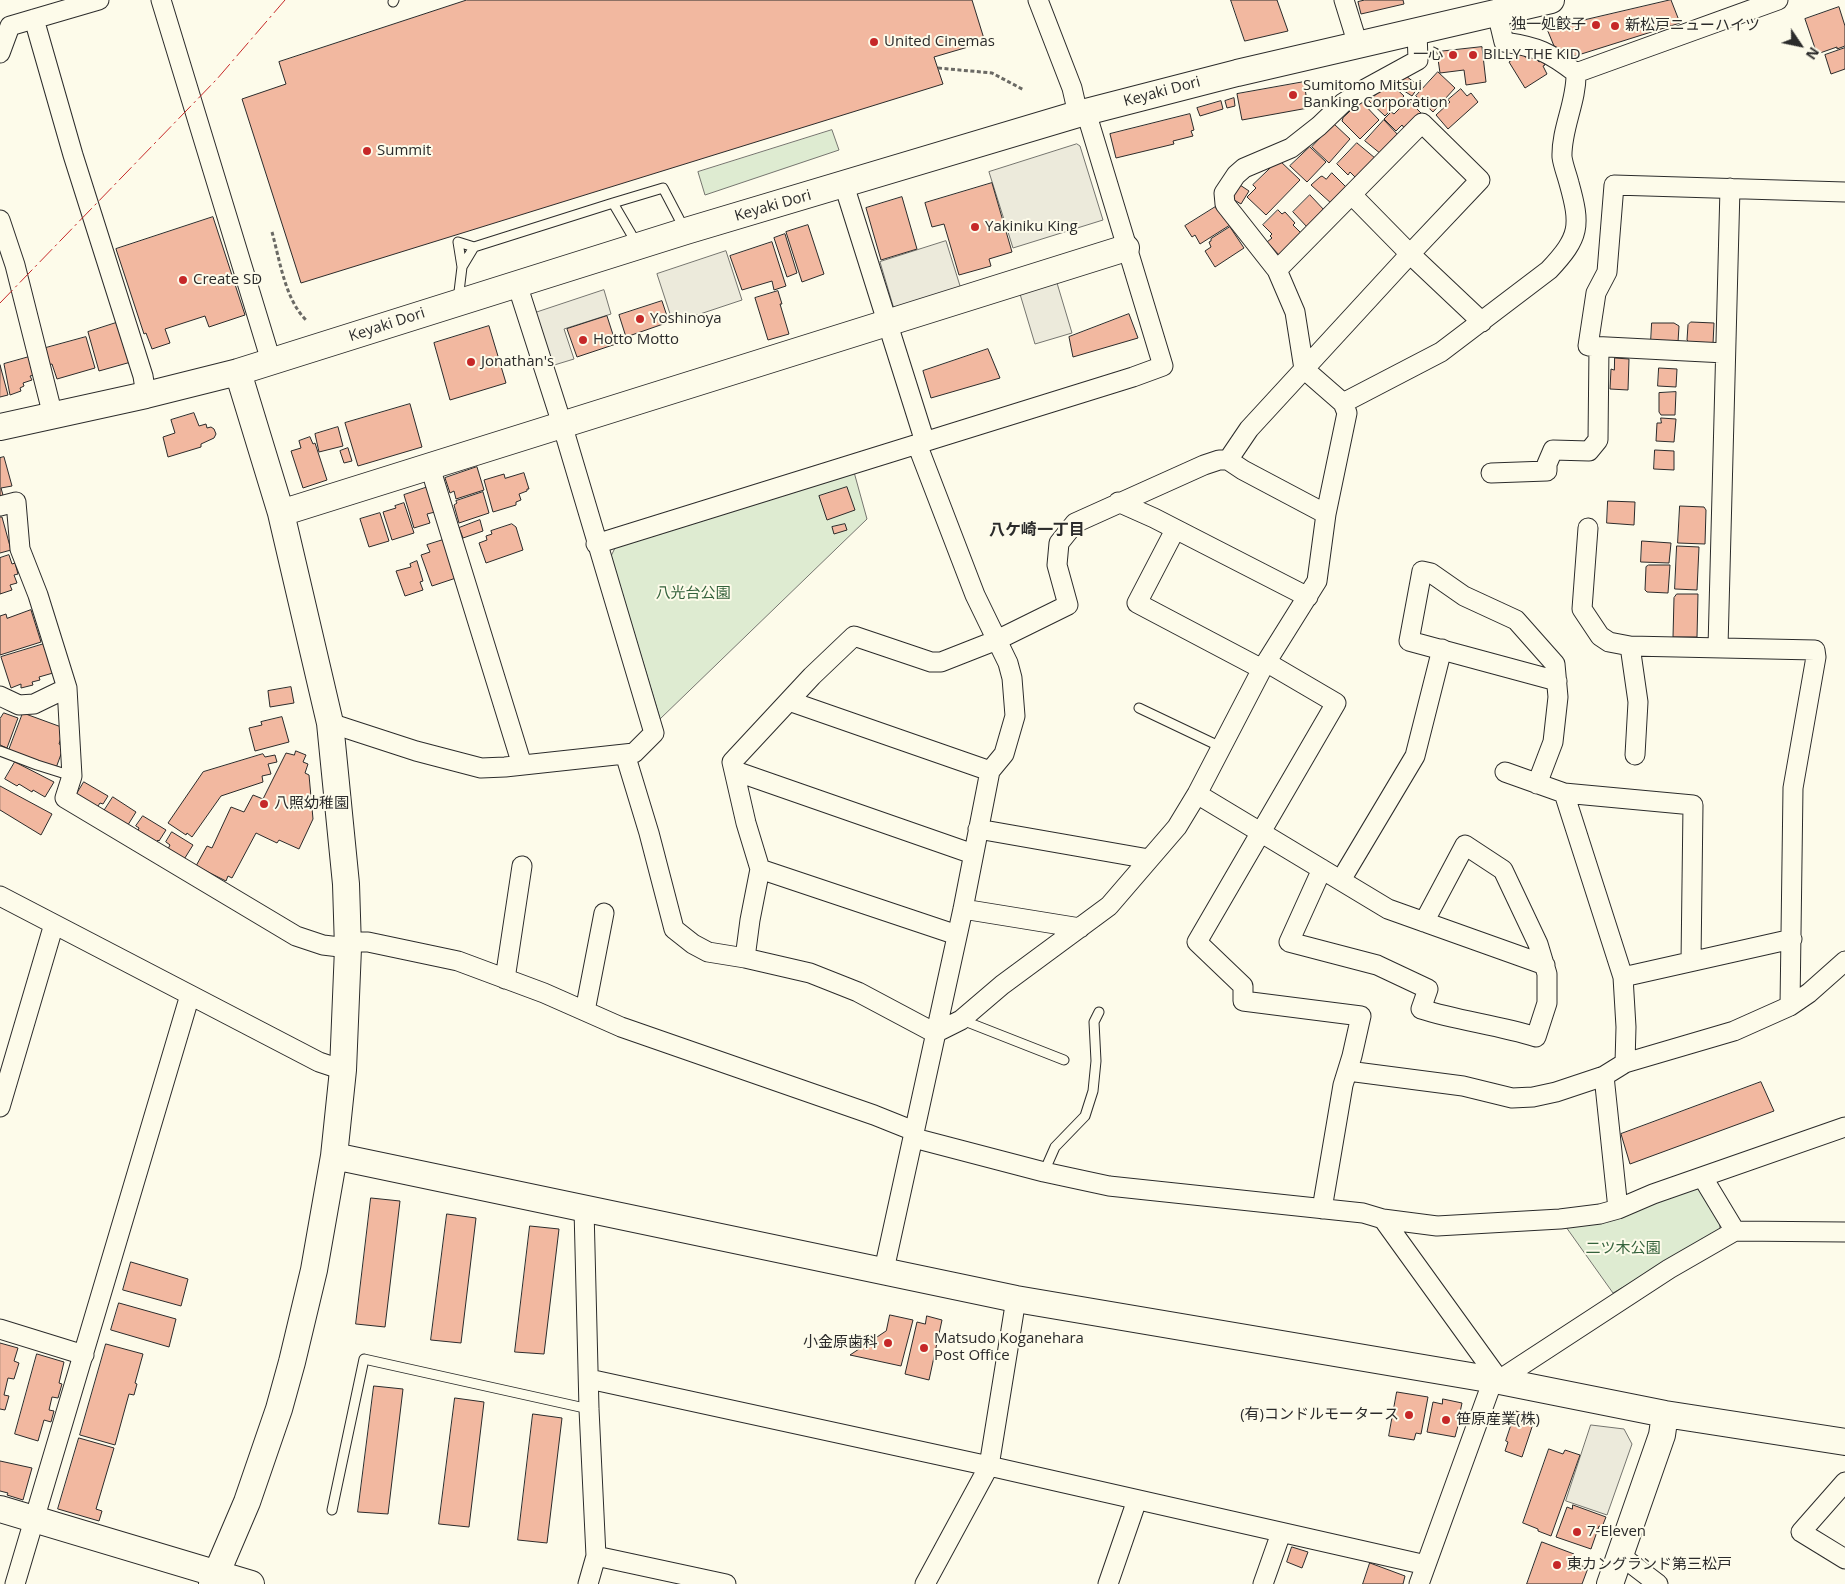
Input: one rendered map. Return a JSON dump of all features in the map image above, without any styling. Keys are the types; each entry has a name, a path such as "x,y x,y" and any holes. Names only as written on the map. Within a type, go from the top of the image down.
{"street":[{"path":"0,53 10,26 99,0"},
{"path":"161,0 271,361"},
{"path":"596,544 1163,366 1082,113 1038,0"},
{"path":"1344,0 1358,45"},
{"name":"Keyaki Dori","path":"0,427 146,395 238,372 638,246 1082,113 1237,73 1510,7 1552,0"},
{"path":"1576,73 1778,0"},
{"path":"1510,7 1504,42 1531,46 1541,50 1576,73"},
{"path":"34,19 73,155 143,376 146,395"},
{"path":"935,1033 961,1020 1002,985 1110,906 1177,827 1197,794 1264,665 1317,581 1326,514 1347,412 1344,403 1304,369 1295,312 1277,270 1225,204 1224,193 1236,175 1244,168 1291,148 1320,126 1343,103 1364,89 1418,60 1417,31"},
{"path":"1344,403 1441,352 1549,270 1562,256 1572,241 1576,230 1576,209 1562,157 1576,84 1576,73"},
{"path":"1228,460 1249,429 1480,180 1422,123 1277,270"},
{"path":"844,185 888,324 921,443 975,595 1008,663 1012,678 1015,716 1004,754 990,771 963,909 884,1270"},
{"path":"1726,352 1588,346 1596,293 1607,272 1614,185 1845,192"},
{"path":"1718,647 1730,188"},
{"path":"1352,194 1410,254 1482,322"},
{"path":"0,220 15,265 53,416"},
{"path":"281,513 1126,248"},
{"path":"330,723 416,751 481,768 505,768 634,753 654,733 596,544 562,424 518,284"},
{"path":"1492,473 1547,471 1547,464 1553,450 1589,451 1598,440 1599,347"},
{"path":"214,1579 247,1502 276,1417 292,1362 314,1270 334,1156 343,1070 348,945 346,884 330,723 281,513 238,372"},
{"path":"745,958 760,869 746,823 732,762 812,676 854,636 931,662 941,662 997,640 1068,606 1057,564 1060,543 1075,523 1118,502 1219,460 1228,460 1243,470 1326,514"},
{"path":"430,467 522,765"},
{"path":"0,506 16,502 20,549 38,595 67,688 72,776 64,798 296,936 323,945 348,945 368,942 458,961 544,993 621,1027 874,1115 914,1134 1044,1172 1109,1186 1363,1213 1383,1219 1437,1226 1560,1218 1600,1214 1618,1209 1653,1194 1845,1127"},
{"path":"1118,502 1154,518 1308,597"},
{"path":"1588,528 1582,609 1600,636 1610,642 1630,646 1815,650 1816,657 1793,788 1790,1006"},
{"path":"1176,530 1136,603 1264,665 1336,703 1197,942 1243,986 1243,1001 1361,1016 1343,1085 1322,1209"},
{"path":"1537,784 1553,742 1558,697 1557,681 1555,664 1516,620 1464,596 1431,572 1422,571 1410,641 1557,681"},
{"path":"1630,646 1638,702 1635,755"},
{"path":"1341,880 1415,756 1442,649"},
{"path":"0,696 19,705 34,704 67,688"},
{"path":"789,701 990,771"},
{"path":"625,754 650,833 674,929 693,944 708,952 745,958 810,973 858,992 935,1033"},
{"path":"735,771 973,854"},
{"path":"1505,772 1564,793 1693,805 1691,962"},
{"path":"1564,793 1623,977 1626,1027 1625,1063"},
{"path":"1197,794 1388,909 1545,965"},
{"path":"978,829 1149,859"},
{"path":"1322,869 1289,942 1377,965 1428,989 1421,1009 1510,1028 1536,1037 1546,1003 1547,974 1538,944 1503,870 1465,845 1424,922"},
{"path":"505,979 522,866"},
{"path":"760,869 957,935"},
{"path":"0,896 319,1062 343,1070"},
{"path":"963,909 1080,928"},
{"path":"585,1011 604,913"},
{"path":"0,1107 54,924"},
{"path":"1623,977 1792,939"},
{"path":"1348,1071 1463,1086 1512,1098 1533,1097 1556,1092 1604,1076 1625,1063 1734,1030 1790,1006 1809,993 1845,961"},
{"path":"15,1584 190,995"},
{"path":"1604,1076 1618,1209"},
{"path":"334,1156 584,1210 884,1270 1016,1299 1498,1380 1665,1414 1845,1442"},
{"path":"1703,1178 1735,1231"},
{"path":"584,1210 596,1556 588,1584"},
{"path":"1383,1219 1498,1380"},
{"path":"1419,1584 1498,1380 1668,1269 1735,1231 1845,1232"},
{"path":"925,1584 989,1466 1016,1299"},
{"path":"0,1329 84,1355"},
{"path":"589,1379 989,1466 1426,1565"},
{"path":"1610,1584 1662,1435 1665,1414"},
{"path":"1845,1482 1801,1532 1845,1559"},
{"path":"1108,1584 1137,1500"},
{"path":"0,1509 214,1579 251,1584"},
{"path":"1263,1584 1281,1533"},
{"path":"1620,1554 1658,1584"},
{"path":"596,1556 726,1584"}],"lane":[{"path":"457,302 462,267 458,242 474,247 663,188 686,232"},
{"path":"613,203 638,246"},
{"path":"462,267 474,247"},
{"path":"1139,708 1221,747"},
{"path":"0,751 72,776"},
{"path":"1044,1172 1054,1147 1085,1116 1093,1091 1096,1061 1094,1022 1100,1012"},
{"path":"961,1020 1064,1060"},
{"path":"332,1510 364,1359 590,1409"}],"path":[{"path":"938,68 992,73 1024,90"},
{"path":"272,232 288,289 297,310 306,320"}],"green space":[{"path":"832,130 839,150 705,195 698,172"},
{"name":"八光台公園","path":"854,472 867,519 660,719 611,556 615,548"},
{"name":"二ツ木公園","path":"1697,1187 1719,1205 1720,1232 1613,1293 1566,1227"}],"shaded area":[{"path":"1077,144 1080,146 1103,220 1013,248 989,172"},
{"path":"946,241 961,289 894,309 880,262"},
{"path":"726,251 742,300 673,323 657,274"},
{"path":"1057,283 1072,333 1035,344 1020,294"},
{"path":"604,290 611,314 564,329 574,359 551,366 535,313"},
{"path":"1591,1425 1624,1429 1632,1444 1607,1515 1566,1501"}],"building":[{"path":"467,0 972,0 985,42 934,57 943,84 301,283 242,99 286,84 279,62"},
{"path":"1231,0 1277,0 1288,31 1245,41"},
{"path":"1365,0 1403,0 1404,4 1361,14 1358,2"},
{"name":"新松戸ニューハイツ","path":"1671,0 1680,23 1575,56 1554,46 1547,29"},
{"path":"1839,7 1845,26 1845,46 1817,54 1805,19"},
{"path":"1482,47 1486,82 1466,85 1464,70 1440,73 1437,52"},
{"path":"1845,48 1845,69 1831,74 1825,55"},
{"path":"1532,52 1539,62 1542,60 1547,74 1525,88 1509,62 1522,53 1525,57"},
{"path":"1438,72 1455,88 1433,112 1416,96"},
{"path":"1406,76 1419,86 1412,96 1398,87"},
{"path":"1304,82 1308,108 1242,120 1237,94"},
{"path":"1390,83 1404,96 1385,116 1369,101"},
{"path":"1461,89 1467,96 1471,93 1478,102 1448,129 1436,115 1450,102 1448,100"},
{"path":"1234,98 1235,106 1227,108 1225,101"},
{"path":"1221,101 1223,109 1200,116 1197,108"},
{"path":"1361,101 1379,120 1360,139 1342,121"},
{"path":"1409,101 1422,114 1405,129 1402,125 1396,131 1384,119 1391,112 1394,114 1401,107 1403,108"},
{"path":"1190,114 1194,130 1191,131 1193,136 1173,141 1174,144 1116,158 1110,134"},
{"path":"1384,120 1399,136 1381,154 1365,141"},
{"path":"1334,124 1350,139 1329,163 1312,147"},
{"path":"1357,143 1375,158 1355,177 1350,172 1348,175 1337,164"},
{"path":"1310,147 1326,162 1307,182 1290,166"},
{"path":"1279,160 1300,180 1266,215 1247,197 1256,188 1253,185"},
{"path":"1332,173 1347,188 1332,204 1311,185 1320,177 1322,176 1326,179"},
{"path":"992,183 1012,252 989,259 991,266 959,275 944,224 932,227 925,203"},
{"path":"1240,185 1249,191 1241,204 1231,198"},
{"path":"1310,195 1325,211 1308,228 1293,212"},
{"path":"902,197 917,249 881,260 866,208"},
{"path":"1217,206 1230,225 1200,244 1195,235 1192,237 1185,226"},
{"path":"1278,210 1282,214 1285,212 1295,223 1293,225 1302,234 1280,256 1267,242 1272,238 1270,236 1272,234 1263,225"},
{"path":"213,217 245,315 209,327 205,316 165,329 170,343 152,349 146,333 144,334 116,249"},
{"path":"808,225 824,274 802,282 786,232"},
{"path":"1230,227 1244,248 1215,267 1205,251 1211,247 1209,242 1211,239"},
{"path":"785,234 797,273 787,277 774,238"},
{"path":"772,242 786,286 774,290 772,281 742,290 730,256"},
{"path":"778,291 789,334 768,340 755,298"},
{"path":"662,301 669,322 626,337 619,315"},
{"path":"1129,314 1138,338 1073,357 1069,337"},
{"path":"607,316 616,344 577,357 567,329"},
{"path":"119,322 131,362 99,371 88,332"},
{"path":"1691,322 1714,323 1713,344 1690,343 1687,340 1688,325"},
{"path":"1652,323 1674,323 1679,326 1678,342 1651,342"},
{"path":"489,326 506,383 450,400 434,343"},
{"path":"86,337 95,368 57,379 52,364 47,365 42,349"},
{"path":"988,349 1000,378 931,398 923,371"},
{"path":"29,357 34,375 30,376 32,380 23,383 24,386 20,388 21,391 10,395 4,364"},
{"path":"1615,358 1629,359 1628,390 1610,389 1611,369 1614,370"},
{"path":"0,365 8,395 0,397"},
{"path":"1659,368 1677,369 1676,387 1658,386"},
{"path":"1676,392 1675,415 1661,415 1659,412 1659,393"},
{"path":"410,404 422,447 358,466 345,423"},
{"path":"194,413 199,426 206,424 207,428 211,427 214,429 216,434 214,438 201,444 201,447 168,457 163,437 175,433 171,420"},
{"path":"1661,418 1676,419 1674,442 1656,441 1657,423 1661,423"},
{"path":"338,427 343,446 319,452 315,434"},
{"path":"310,437 313,444 315,443 327,480 303,488 291,451 301,448 299,441"},
{"path":"348,448 352,461 344,463 340,451"},
{"path":"1655,450 1674,451 1674,470 1654,469"},
{"path":"4,457 12,486 1,488 3,495 0,496 0,458"},
{"path":"477,467 484,490 456,499 454,491 450,493 445,478"},
{"path":"524,473 529,489 519,494 521,500 516,502 516,505 493,512 484,480 504,474 505,478"},
{"path":"428,487 435,512 427,514 430,523 414,528 404,495"},
{"path":"847,487 855,510 827,520 819,496"},
{"path":"483,492 489,513 459,523 454,505 457,503 456,501"},
{"path":"1608,501 1635,502 1634,525 1607,523"},
{"path":"404,503 414,533 392,540 383,512"},
{"path":"1680,506 1704,507 1706,510 1705,544 1678,543"},
{"path":"380,513 389,541 369,547 360,519"},
{"path":"0,517 2,517 11,550 0,553"},
{"path":"480,520 483,531 463,538 459,528"},
{"path":"512,524 516,527 523,550 486,563 479,543 487,540 486,536 492,534 491,531"},
{"path":"845,524 847,530 834,534 832,527"},
{"path":"443,540 456,578 432,586 421,555 430,552 427,545"},
{"path":"1642,541 1671,543 1669,563 1641,562"},
{"path":"1677,546 1699,547 1697,590 1675,589"},
{"path":"9,555 12,564 15,563 18,574 14,575 17,583 10,585 12,590 0,594 0,558"},
{"path":"417,561 423,581 420,582 423,590 405,596 396,571 411,567 410,564"},
{"path":"1649,565 1670,565 1668,593 1647,592 1645,590 1646,567"},
{"path":"1677,594 1698,594 1697,637 1673,637 1674,598"},
{"path":"31,610 41,642 0,655 0,616 6,614 7,618"},
{"path":"44,644 53,673 39,677 40,680 32,682 33,685 21,688 21,684 11,688 1,657"},
{"path":"291,687 294,703 270,707 268,691"},
{"path":"4,713 18,718 7,748 0,745 0,719"},
{"path":"23,713 64,728 59,744 64,746 56,768 9,750"},
{"path":"282,717 289,742 255,751 249,728 262,725 261,722"},
{"path":"296,751 306,755 303,762 308,764 305,773 309,775 313,819 299,849 279,840 277,843 256,833 232,878 228,876 226,881 196,866 207,846 212,848 231,807 244,812 253,795 263,799 286,753 294,755"},
{"path":"263,754 265,757 275,755 277,762 268,764 271,774 262,776 263,782 221,796 192,837 168,823 203,772"},
{"path":"15,762 54,782 45,797 5,779"},
{"path":"84,782 108,796 103,804 100,803 96,809 75,797"},
{"path":"0,786 52,814 41,835 0,810"},
{"path":"113,797 136,812 126,828 104,811"},
{"path":"143,816 166,830 155,844 137,833 139,828 136,826"},
{"path":"172,832 193,845 183,861 167,851 170,845 166,842"},
{"path":"1761,1082 1774,1111 1630,1164 1621,1134"},
{"path":"371,1198 400,1201 385,1327 356,1324"},
{"path":"447,1214 476,1218 461,1343 431,1340"},
{"path":"530,1226 559,1229 544,1354 515,1352"},
{"path":"131,1262 188,1279 181,1306 123,1290"},
{"path":"119,1303 176,1319 169,1347 111,1330"},
{"name":"小金原歯科","path":"890,1315 913,1320 901,1366 850,1355 886,1331"},
{"path":"927,1316 942,1320 929,1380 905,1374 917,1322 925,1324"},
{"path":"0,1343 18,1348 14,1361 19,1363 14,1379 8,1378 4,1395 9,1396 5,1410 0,1409"},
{"path":"106,1344 143,1354 135,1383 137,1384 134,1395 129,1394 115,1445 80,1435"},
{"path":"37,1354 64,1362 59,1383 62,1384 58,1398 52,1397 49,1410 54,1411 51,1422 44,1420 38,1441 15,1434"},
{"path":"374,1386 403,1389 388,1514 358,1512"},
{"name":"(有)コンドルモータース","path":"1397,1392 1428,1397 1421,1434 1416,1433 1414,1440 1389,1436"},
{"path":"455,1398 484,1402 469,1527 439,1524"},
{"name":"笹原産業(株)","path":"1443,1399 1462,1403 1459,1417 1463,1418 1462,1423 1459,1422 1455,1437 1427,1432 1433,1402 1442,1404"},
{"path":"1516,1411 1535,1418 1522,1457 1505,1451 1508,1442 1506,1441"},
{"path":"533,1414 562,1418 547,1543 518,1540"},
{"path":"79,1438 114,1448 96,1509 102,1511 99,1521 58,1509"},
{"path":"1549,1449 1563,1454 1565,1450 1580,1455 1551,1536 1523,1523"},
{"path":"0,1461 32,1468 23,1500 0,1491"},
{"name":"7-Eleven","path":"1573,1505 1606,1517 1602,1527 1599,1526 1591,1549 1556,1537 1567,1507 1572,1509"},
{"name":"東カングランド第三松戸","path":"1542,1542 1574,1554 1571,1562 1588,1568 1582,1584 1527,1584"},
{"path":"1292,1547 1308,1552 1302,1568 1287,1562"},
{"path":"1370,1563 1405,1576 1403,1584 1363,1584"}],"power":[{"path":"0,303 217,79 285,0"}],"place":[{"name":"独一処餃子","path":"1596,25"},
{"name":"新松戸ニューハイツ","path":"1615,26"},
{"name":"United Cinemas","path":"874,42"},
{"name":"一心","path":"1453,55"},
{"name":"BILLY THE KID","path":"1473,55"},
{"name":"Sumitomo Mitsui Banking Corporation","path":"1293,95"},
{"name":"Summit","path":"367,151"},
{"name":"Yakiniku King","path":"975,227"},
{"name":"Create SD","path":"183,280"},
{"name":"Yoshinoya","path":"640,319"},
{"name":"Hotto Motto","path":"583,340"},
{"name":"Jonathan's","path":"471,362"},
{"name":"八照幼稚園","path":"264,804"},
{"name":"小金原歯科","path":"888,1343"},
{"name":"Matsudo Koganehara Post Office","path":"924,1348"},
{"name":"(有)コンドルモータース","path":"1409,1415"},
{"name":"笹原産業(株)","path":"1446,1420"},
{"name":"7-Eleven","path":"1577,1532"},
{"name":"東カングランド第三松戸","path":"1557,1565"}],"district":[{"name":"八ケ崎一丁目","path":"1037,530"}]}
